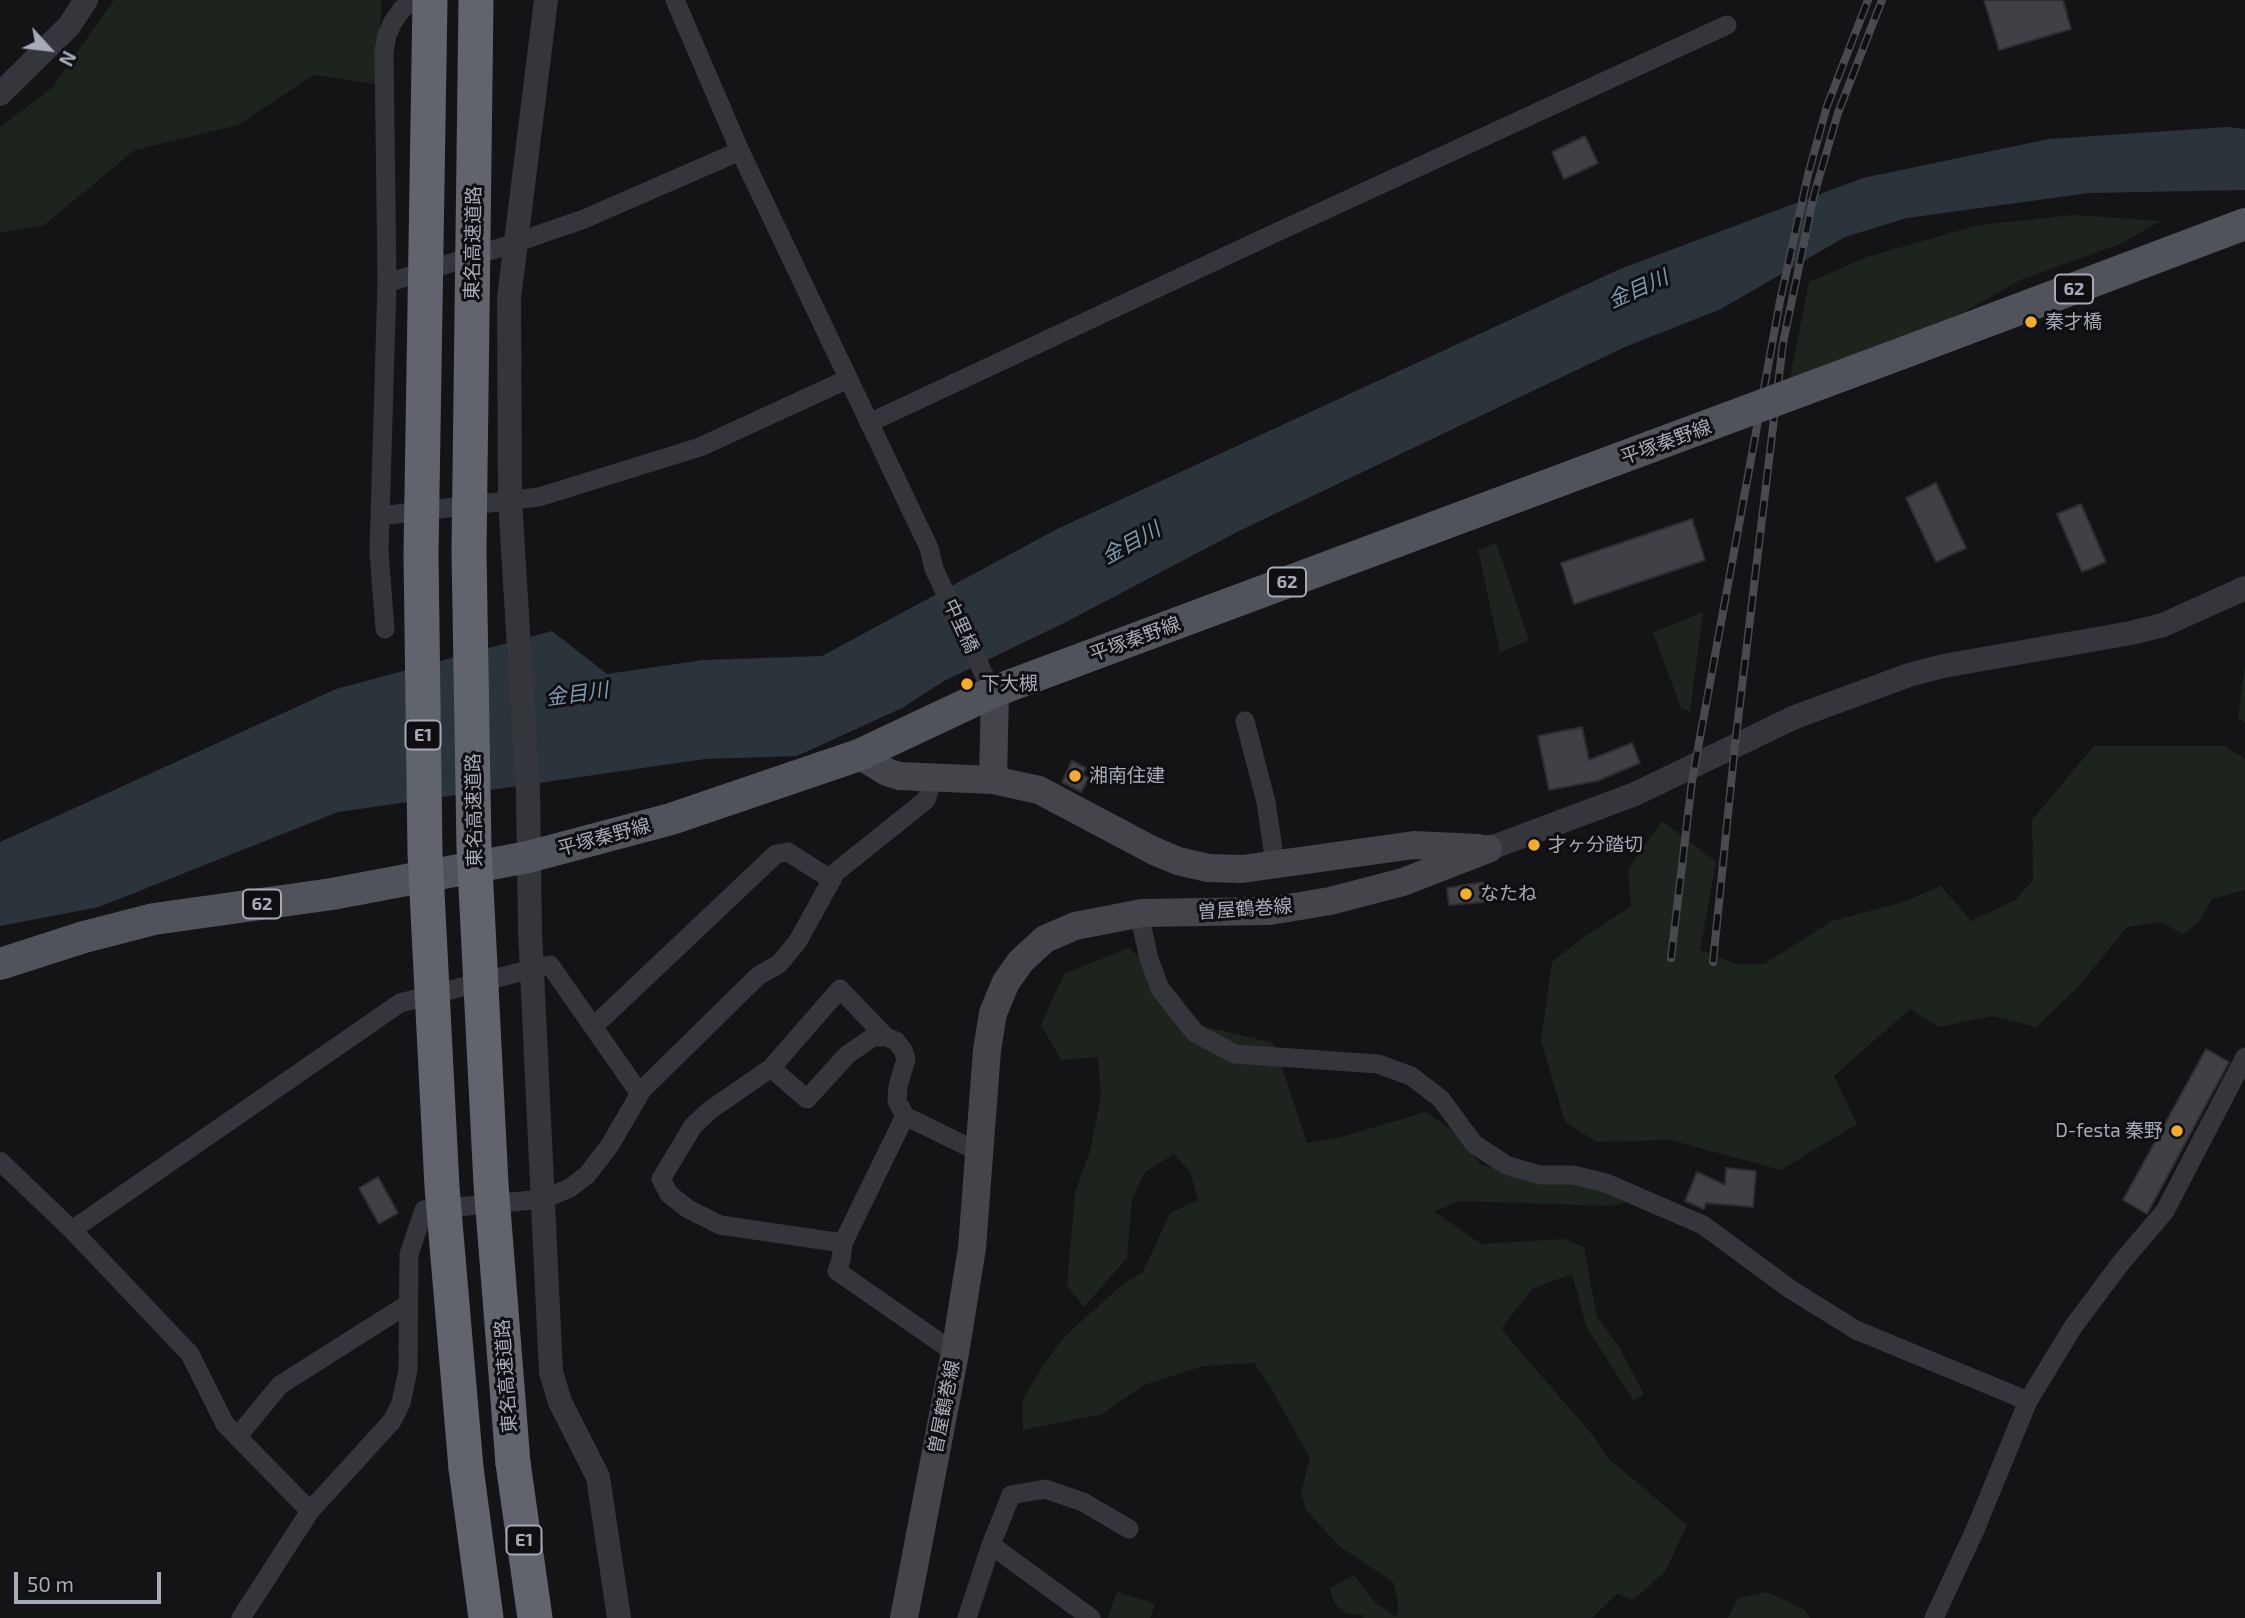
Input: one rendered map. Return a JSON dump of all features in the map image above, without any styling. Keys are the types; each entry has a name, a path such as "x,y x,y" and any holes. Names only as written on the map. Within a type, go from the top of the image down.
{"highway":[{"name":"E1","path":"429,0 421,554 425,853 442,1187 466,1468 486,1618"},
{"name":"東名高速道路","path":"475,0 469,552 474,835 491,1184 513,1463 535,1618"}],"main road":[{"name":"平塚秦野線","path":"0,964 84,937 154,919 332,894 528,857 671,819 859,755 992,687 1650,447 2238,226"},
{"path":"992,687 993,780"},
{"path":"859,755 899,776 993,780 1039,790 1154,851 1178,861 1208,868 1242,869 1414,845 1488,849"},
{"name":"曽屋鶴巻線","path":"905,1618 972,1248 987,1050 993,1013 1006,982 1021,961 1045,939 1075,926 1142,913 1270,911 1330,901 1403,882 1488,849"}],"street":[{"path":"0,94 69,26 86,0"},
{"path":"385,629 379,552 387,283 384,51 393,22 402,9 415,0"},
{"path":"547,0 509,298 510,501 528,792 532,969 551,1372 560,1402 598,1477 619,1618"},
{"name":"中里橋","path":"675,0 740,151 929,548 934,569 992,687"},
{"path":"869,424 1727,25"},
{"path":"387,283 584,219 740,151"},
{"path":"380,516 539,497 700,447 848,379"},
{"path":"1488,849 1635,794 1795,717 1909,675 1943,666 2163,625 2245,588"},
{"path":"1245,721 1266,802 1275,863"},
{"path":"241,1618 310,1511 392,1421 401,1403 408,1370 409,1254 424,1210 544,1199 570,1188 587,1175 610,1144 640,1094 675,1056 758,976 779,964 798,941 836,872 926,800 933,777"},
{"path":"593,1027 776,854 788,852 832,880"},
{"path":"1142,913 1142,927 1149,959 1160,989 1195,1033 1235,1054 1378,1064 1411,1076 1441,1099 1474,1143 1506,1165 1540,1175 1573,1175 1606,1183 1703,1225 1790,1289 1856,1330 2028,1401"},
{"path":"72,1230 400,1003 532,969 550,965 640,1094"},
{"path":"843,1243 720,1225 688,1209 669,1194 661,1179 693,1126 710,1110 771,1068 840,989 886,1037"},
{"path":"771,1068 807,1099 847,1055 873,1037 886,1037 896,1041 906,1059 898,1086 897,1101 905,1116 979,1152"},
{"path":"1934,1618 1975,1530 2028,1401 2073,1327 2120,1264 2165,1211 2245,1057"},
{"path":"905,1116 843,1243 837,1271 955,1353"},
{"path":"0,1161 72,1230 190,1354 225,1424 310,1511"},
{"path":"238,1436 280,1385 408,1304"},
{"path":"967,1618 1011,1495 1045,1489 1083,1502 1129,1529"},
{"path":"991,1545 1091,1618"}],"shaded area":[{"path":"114,0 382,0 375,84 314,75 238,125 135,150 44,225 0,233 0,127 52,88"},
{"path":"2073,215 2161,221 2120,244 2020,280 1958,315 1789,383 1809,282 1867,257 1979,225"},
{"path":"1496,543 1529,640 1500,652 1478,550"},
{"path":"1703,612 1690,712 1681,708 1653,633"},
{"path":"2245,666 2245,723 2238,718"},
{"path":"2094,746 2225,746 2245,759 2245,890 2212,899 2199,922 2183,934 2160,922 2127,927 2079,986 2036,1027 1992,1016 1939,1027 1910,1009 1834,1076 1857,1124 1781,1170 1670,1140 1597,1142 1565,1122 1541,1040 1552,962 1631,906 1628,869 1662,821 1716,862 1700,950 1736,964 1764,964 1832,921 1900,903 1941,886 1971,921 2015,900 2033,880 2032,820"},
{"path":"1129,948 1171,986 1203,1026 1274,1043 1307,1143 1341,1137 1426,1112 1456,1133 1481,1165 1605,1186 1626,1203 1609,1206 1460,1201 1434,1211 1481,1244 1564,1239 1584,1247 1597,1317 1619,1347 1644,1394 1633,1400 1587,1328 1572,1274 1532,1289 1501,1329 1595,1438 1607,1457 1687,1525 1665,1572 1633,1600 1617,1594 1592,1618 1363,1618 1364,1615 1347,1614 1334,1603 1330,1588 1354,1575 1375,1603 1397,1617 1398,1602 1393,1582 1339,1546 1306,1510 1301,1492 1310,1458 1254,1363 1204,1366 1144,1385 1102,1414 1023,1430 1023,1399 1065,1336 1122,1285 1143,1272 1170,1213 1198,1200 1190,1172 1174,1154 1145,1172 1132,1199 1127,1258 1084,1307 1067,1285 1075,1193 1091,1148 1101,1094 1098,1057 1061,1060 1041,1025 1064,974"},
{"path":"1117,1592 1155,1604 1150,1618 1108,1618"},
{"path":"1767,1592 1805,1610 1810,1618 1728,1618 1738,1598"}],"water":[{"name":"金目川","path":"2227,127 2245,129 2245,190 2089,193 1907,218 1845,237 1721,309 1625,347 1239,531 1066,622 944,681 902,708 797,756 705,759 338,812 99,907 0,926 0,842 336,689 552,631 607,674 703,660 822,656 1057,529 1620,269 1863,178 2049,139"}],"building":[{"path":"1984,0 2063,0 2071,29 1999,50"},
{"path":"1585,136 1598,163 1564,179 1552,152"},
{"path":"1936,483 1966,548 1936,562 1906,498"},
{"path":"2081,504 2106,562 2082,572 2057,514"},
{"path":"1692,519 1705,560 1574,604 1561,563"},
{"path":"1582,727 1589,760 1632,743 1640,763 1597,781 1549,790 1538,736"},
{"name":"湘南住建","path":"1072,761 1086,768 1082,774 1089,778 1081,792 1062,782"},
{"name":"なたね","path":"1483,882 1485,902 1449,905 1447,888"},
{"name":"D-festa 秦野","path":"2206,1049 2229,1062 2147,1214 2123,1200"},
{"path":"1726,1168 1756,1171 1753,1207 1706,1203 1704,1209 1685,1201 1697,1172 1725,1185"},
{"path":"378,1177 398,1213 379,1224 359,1188"}],"railway":[{"path":"1671,958 1692,781 1780,301 1808,175 1827,106 1868,0"},
{"path":"1713,962 1735,745 1783,343 1814,195 1838,113 1882,0"}],"place":[{"name":"秦才橋","path":"2031,322"},
{"name":"下大槻","path":"967,684"},
{"name":"湘南住建","path":"1075,776"},
{"name":"才ヶ分踏切","path":"1534,845"},
{"name":"なたね","path":"1466,894"},
{"name":"D-festa 秦野","path":"2177,1131"}]}
